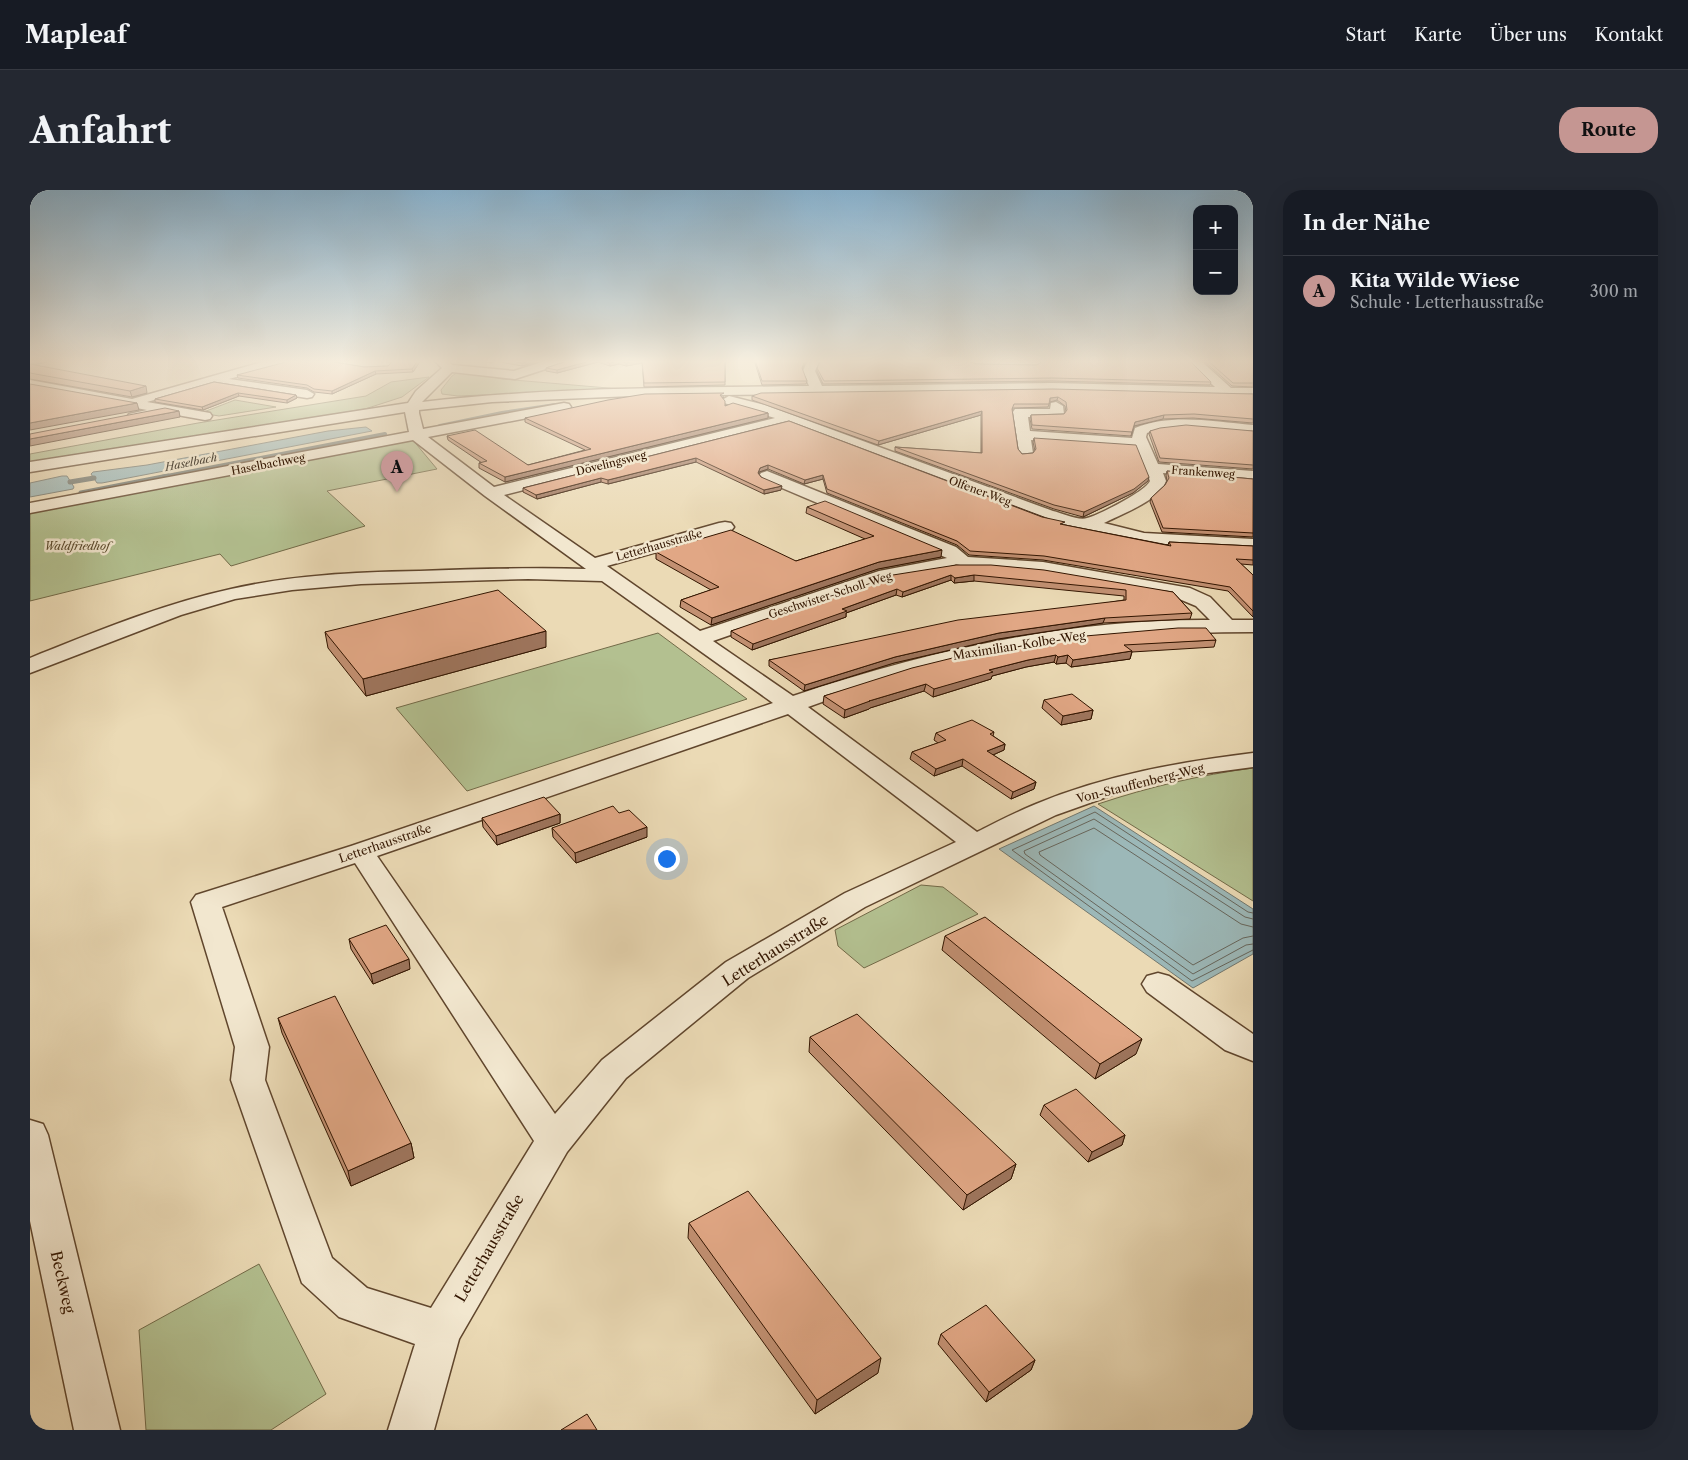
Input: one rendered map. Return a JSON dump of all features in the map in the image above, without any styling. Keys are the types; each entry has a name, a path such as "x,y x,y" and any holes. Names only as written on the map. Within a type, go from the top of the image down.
{"street":[{"path":"119,420 128,418"},
{"path":"30,467 330,418"},
{"path":"413,418 417,436"},
{"name":"Haselbachweg","path":"30,508 509,418"},
{"name":"Olfener Weg","path":"787,418 1006,501 1087,525 1144,538 1252,535"},
{"path":"1021,418 1026,453"},
{"name":"Dövelingsweg","path":"491,493 790,419"},
{"path":"1087,525 1137,500 1156,487 1158,481 1141,443 1140,431 1162,424 1253,429"},
{"path":"1023,435 1141,443"},
{"name":"Letterhausstraße","path":"411,1430 440,1332 554,1141 614,1069 737,970 855,900 976,843 792,706 658,612 601,569 491,493 417,436"},
{"name":"Frankenweg","path":"1153,468 1253,476"},
{"name":"Geschwister-Scholl-Weg","path":"786,484 810,478 791,470 767,476 786,484 950,551 964,562"},
{"name":"Letterhausstraße","path":"601,569 725,527"},
{"name":"Geschwister-Scholl-Weg","path":"698,639 886,575 918,568 964,562 1030,567 1173,590 1195,596 1209,605 1226,626"},
{"path":"30,666 174,611 232,594 292,584 361,578 601,569"},
{"name":"Maximilian-Kolbe-Weg","path":"792,706 872,677 927,661 1021,642 1159,627 1253,626"},
{"name":"Letterhausstraße","path":"440,1332 354,1303 316,1270 248,1080 252,1047 206,902 361,852 792,706"},
{"name":"Von-Stauffenberg-Weg","path":"976,843 1047,809 1106,789 1186,769 1253,760"},
{"path":"361,852 554,1141"},
{"path":"1158,984 1237,1041 1253,1048"},
{"name":"Beckweg","path":"30,1135 97,1430"}],"green space":[{"path":"230,418 312,418 30,465 30,454"},
{"name":"Waldfriedhof","path":"412,439 437,469 327,491 365,526 231,566 220,554 30,601 30,513"},
{"path":"658,633 747,699 467,791 396,708"},
{"path":"1253,768 1253,901 1098,804 1175,782"},
{"path":"921,885 943,887 978,914 864,968 838,946 835,930"},
{"path":"259,1264 326,1394 271,1430 146,1430 139,1330"}],"water":[{"path":"366,427 372,431 102,483 97,483 91,474 93,472 147,465 328,431"},
{"path":"67,476 74,487 73,489 30,497 30,483"},
{"path":"1094,806 1253,909 1253,954 1193,988 999,849"}],"building":[{"path":"30,418 57,418 30,423"},
{"path":"114,418 142,418 30,439 30,434"},
{"path":"525,418 748,418 505,477 479,463 487,461 447,436 475,430 528,465 591,449"},
{"path":"814,418 958,418 879,441"},
{"path":"982,418 1013,418 1018,449 1022,454 1033,453 1036,449 1034,438 1136,445 1149,477 1134,489 1084,512 1054,505 895,447 982,453"},
{"path":"1031,418 1152,418 1135,422 1132,432 1032,425"},
{"path":"789,421 1042,517 1065,522 1060,524 1171,546 1169,542 1253,546 1253,560 1236,559 1253,575 1253,611 1230,587 1044,556 970,551 957,541 827,489 823,475 805,480 768,465 760,468 758,473 761,477 782,486 764,490 696,458 608,480 601,478 536,495 523,488"},
{"path":"1186,425 1253,431 1253,465 1160,458 1150,431"},
{"path":"1167,471 1253,479 1253,533 1163,528 1151,498 1165,485 1169,478"},
{"path":"825,501 942,550 879,562 712,618 681,600 719,587 656,552 731,530 796,561 874,536 807,507"},
{"path":"956,565 991,565 1044,570 1173,592 1192,613 1105,618 999,633 895,657 805,685 769,660 958,620 1126,600 1126,590 974,575 955,578 951,575 903,592 897,589 842,609 847,611 753,644 731,631 893,575"},
{"path":"498,590 546,631 363,679 325,632"},
{"path":"1178,628 1206,628 1216,640 1124,645 1132,651 1073,660 1068,655 1058,657 1056,655 1028,660 989,670 993,672 934,689 926,684 845,710 824,696 912,668 985,650 1062,638"},
{"path":"1072,694 1093,710 1063,716 1044,700"},
{"path":"972,720 994,732 990,734 1005,744 987,751 1036,782 1013,792 963,759 936,769 912,752 946,740 936,733"},
{"path":"544,797 560,814 496,836 482,818"},
{"path":"613,806 619,813 629,810 647,827 575,853 552,828"},
{"path":"985,917 1142,1039 1100,1064 945,936"},
{"path":"386,925 409,959 371,974 349,939"},
{"path":"335,996 411,1143 348,1171 278,1018"},
{"path":"857,1014 1016,1164 967,1195 810,1037"},
{"path":"1076,1089 1125,1135 1092,1152 1044,1105"},
{"path":"748,1191 881,1358 817,1400 689,1223"},
{"path":"986,1305 1035,1360 989,1392 941,1334"},
{"path":"587,1414 597,1430 561,1430"},
{"path":"1253,1421 1253,1430 1242,1430"}],"waterway":[{"name":"Haselbach","path":"440,426 479,418"},
{"name":"Haselbach","path":"162,477 385,434"},
{"name":"Haselbach","path":"81,493 168,476"},
{"path":"70,482 94,478"}],"place":[{"name":"Kita Wilde Wiese","path":"397,492"}]}
